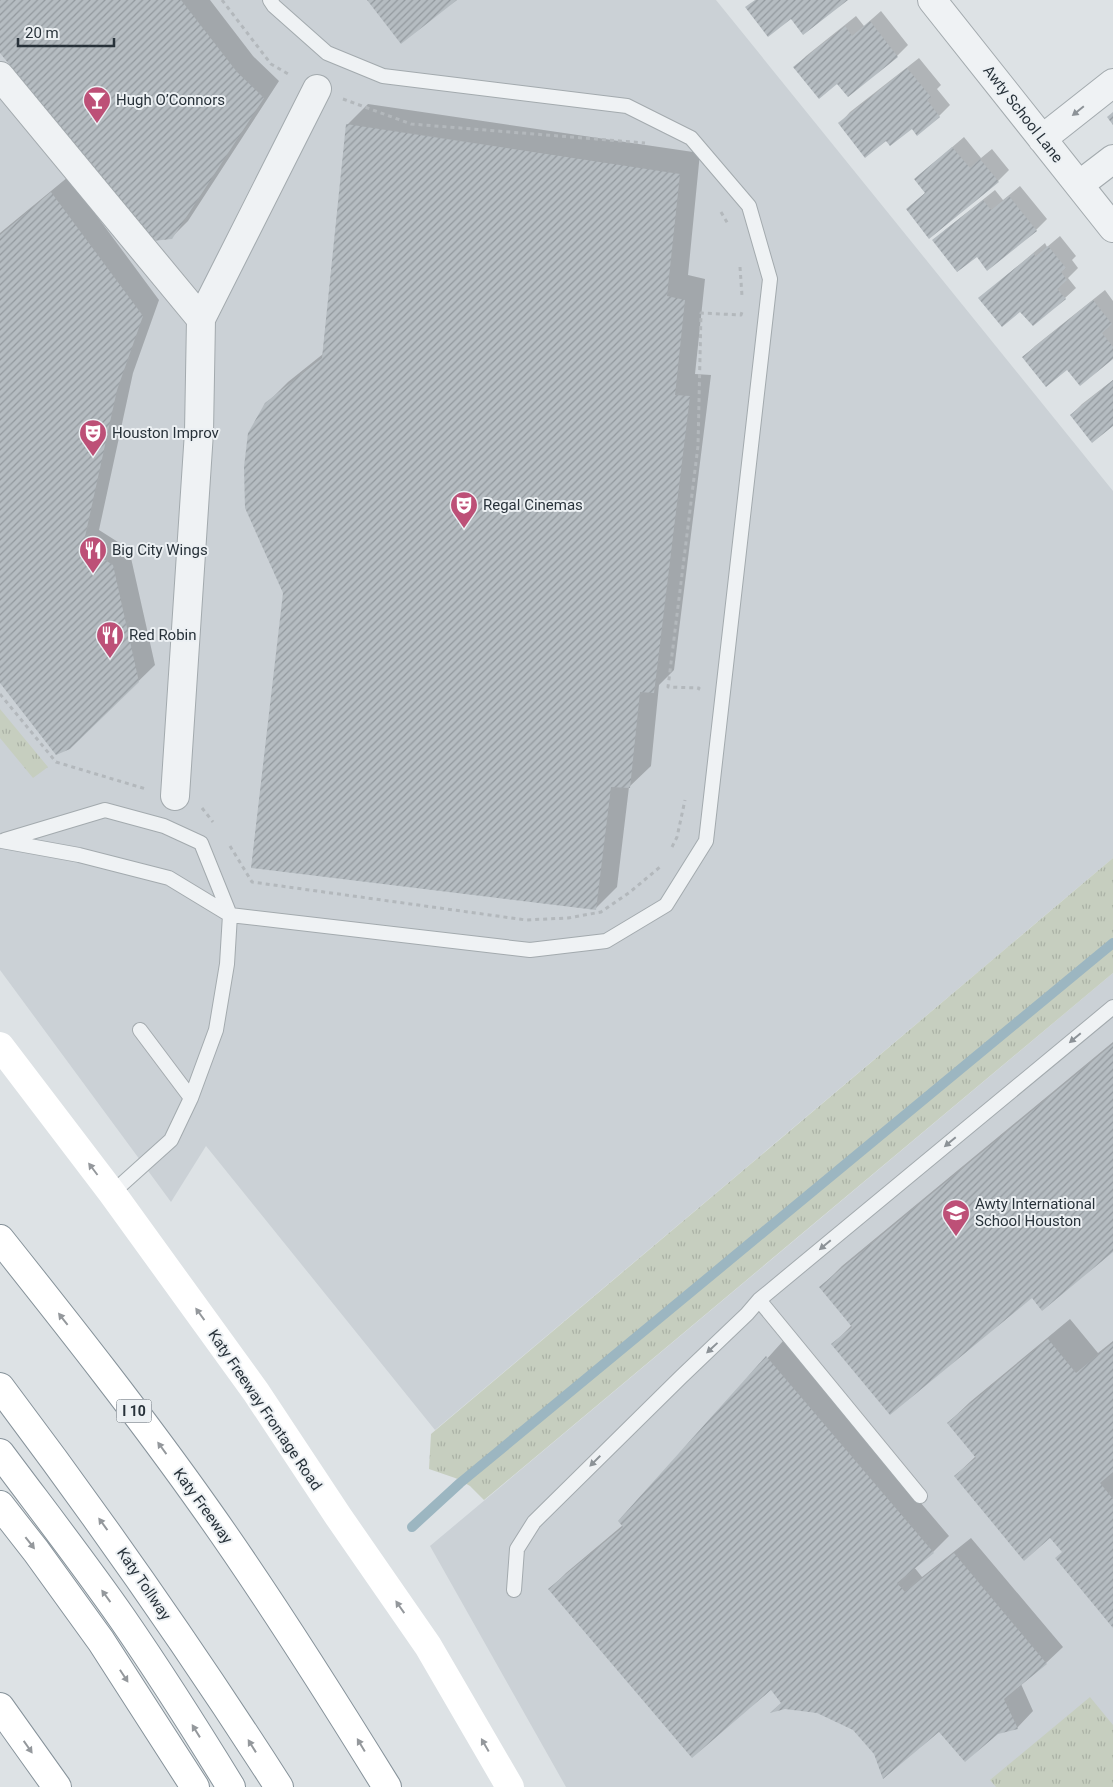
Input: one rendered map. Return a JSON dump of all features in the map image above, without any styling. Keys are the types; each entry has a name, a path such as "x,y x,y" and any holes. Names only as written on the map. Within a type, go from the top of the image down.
{"main road":[{"name":"Katy Freeway Frontage Road","path":"0,1046 112,1193 256,1392 338,1516 428,1646 510,1787"},
{"name":"Katy Freeway","path":"0,1239 144,1424 206,1508 261,1588 327,1690 386,1787"},
{"name":"Katy Tollway","path":"0,1387 109,1533 222,1698 278,1787"},
{"path":"0,1453 122,1618 182,1708 231,1787"},
{"path":"0,1505 102,1641 195,1787"},
{"path":"0,1707 57,1787"}],"street":[{"name":"Awty School Lane","path":"932,0 1113,228"},
{"path":"0,76 201,319"},
{"path":"1042,139 1113,83"},
{"path":"175,796 199,432 201,319 317,89"},
{"path":"1079,185 1113,159"}],"lane":[{"path":"112,1193 171,1140 191,1098 216,1030 227,964 230,915 201,843 164,826 105,810 2,841 79,855 169,878 230,915 530,950 606,941 666,906 706,841 770,280 749,206 691,138 627,106 383,76 327,53 270,0"},
{"path":"514,1590 517,1549 534,1522 747,1314 759,1300 1113,1007"},
{"path":"140,1030 191,1098"},
{"path":"759,1300 920,1496"}],"path":[{"path":"222,0 271,64 317,89 410,124 655,143"},
{"path":"719,209 729,226"},
{"path":"740,260 743,298"},
{"path":"698,698 699,688 668,686 698,446 701,312 741,315 743,307"},
{"path":"0,694 56,762 175,796 204,808 215,824"},
{"path":"669,852 677,837 686,792"},
{"path":"226,840 252,882 526,920 568,918 600,912 630,892 662,866"}],"shaded area":[{"path":"0,0 716,0 1113,491 1113,858 435,1430 206,1146 171,1202 0,970"},
{"name":"Awty International School Houston","path":"1113,973 1113,1787 566,1787 430,1546"}],"green space":[{"path":"0,709 48,767 33,778 0,738"},
{"path":"1113,858 1113,973 484,1500 470,1486 458,1479 429,1469 431,1434"},
{"path":"1090,1697 1113,1725 1113,1787 996,1787 990,1780"}],"building":[{"path":"0,0 181,0 237,72 264,98 172,239 152,241 0,53"},
{"path":"367,0 457,0 401,44"},
{"path":"755,0 848,0 803,35 791,19 768,37 745,7"},
{"path":"870,21 898,57 848,97 837,84 819,99 793,67 845,26 852,36"},
{"path":"907,68 931,97 927,100 940,117 917,136 912,129 890,146 886,141 865,158 838,123"},
{"path":"1113,112 1113,125 1107,117"},
{"name":"Regal Cinemas","path":"346,124 680,174 667,296 685,300 675,395 690,396 654,693 640,692 630,788 611,787 596,910 251,868 283,593 245,508 244,467 248,433 265,403 322,358"},
{"path":"952,147 970,168 980,159 999,182 929,239 906,209 925,193 914,179"},
{"path":"51,192 143,316 117,390 83,546 113,565 139,682 70,749 56,755 0,683 0,235"},
{"path":"1009,196 1037,231 987,271 977,257 957,272 932,240 983,200 991,210"},
{"path":"1048,246 1066,268 1061,272 1067,280 1057,289 1066,299 1033,326 1020,312 1002,327 978,298 1034,253 1035,257"},
{"path":"1093,300 1112,324 1102,333 1113,347 1113,359 1080,386 1067,370 1046,387 1022,357"},
{"path":"1113,380 1113,426 1092,443 1070,415"},
{"path":"1113,1044 1113,1252 1042,1311 1032,1298 890,1415 831,1344 852,1327 819,1287"},
{"path":"1048,1339 1076,1373 1113,1343 1113,1472 1100,1483 1113,1499 1113,1628 1055,1558 1062,1552 1050,1538 1024,1561 954,1476 976,1458 947,1423"},
{"path":"766,1356 934,1553 897,1583 905,1592 954,1553 1047,1664 1004,1699 1018,1729 998,1734 965,1762 939,1732 883,1779 874,1754 853,1730 817,1713 785,1709 770,1713 781,1703 771,1690 692,1758 548,1589 623,1527 618,1521"}],"waterway":[{"path":"412,1527 460,1483 1113,943"}],"place":[{"name":"Hugh O’Connors","path":"97,124"},
{"name":"Houston Improv","path":"93,457"},
{"name":"Regal Cinemas","path":"464,529"},
{"name":"Big City Wings","path":"93,574"},
{"name":"Red Robin","path":"110,659"},
{"name":"Awty International School Houston","path":"956,1237"}]}
